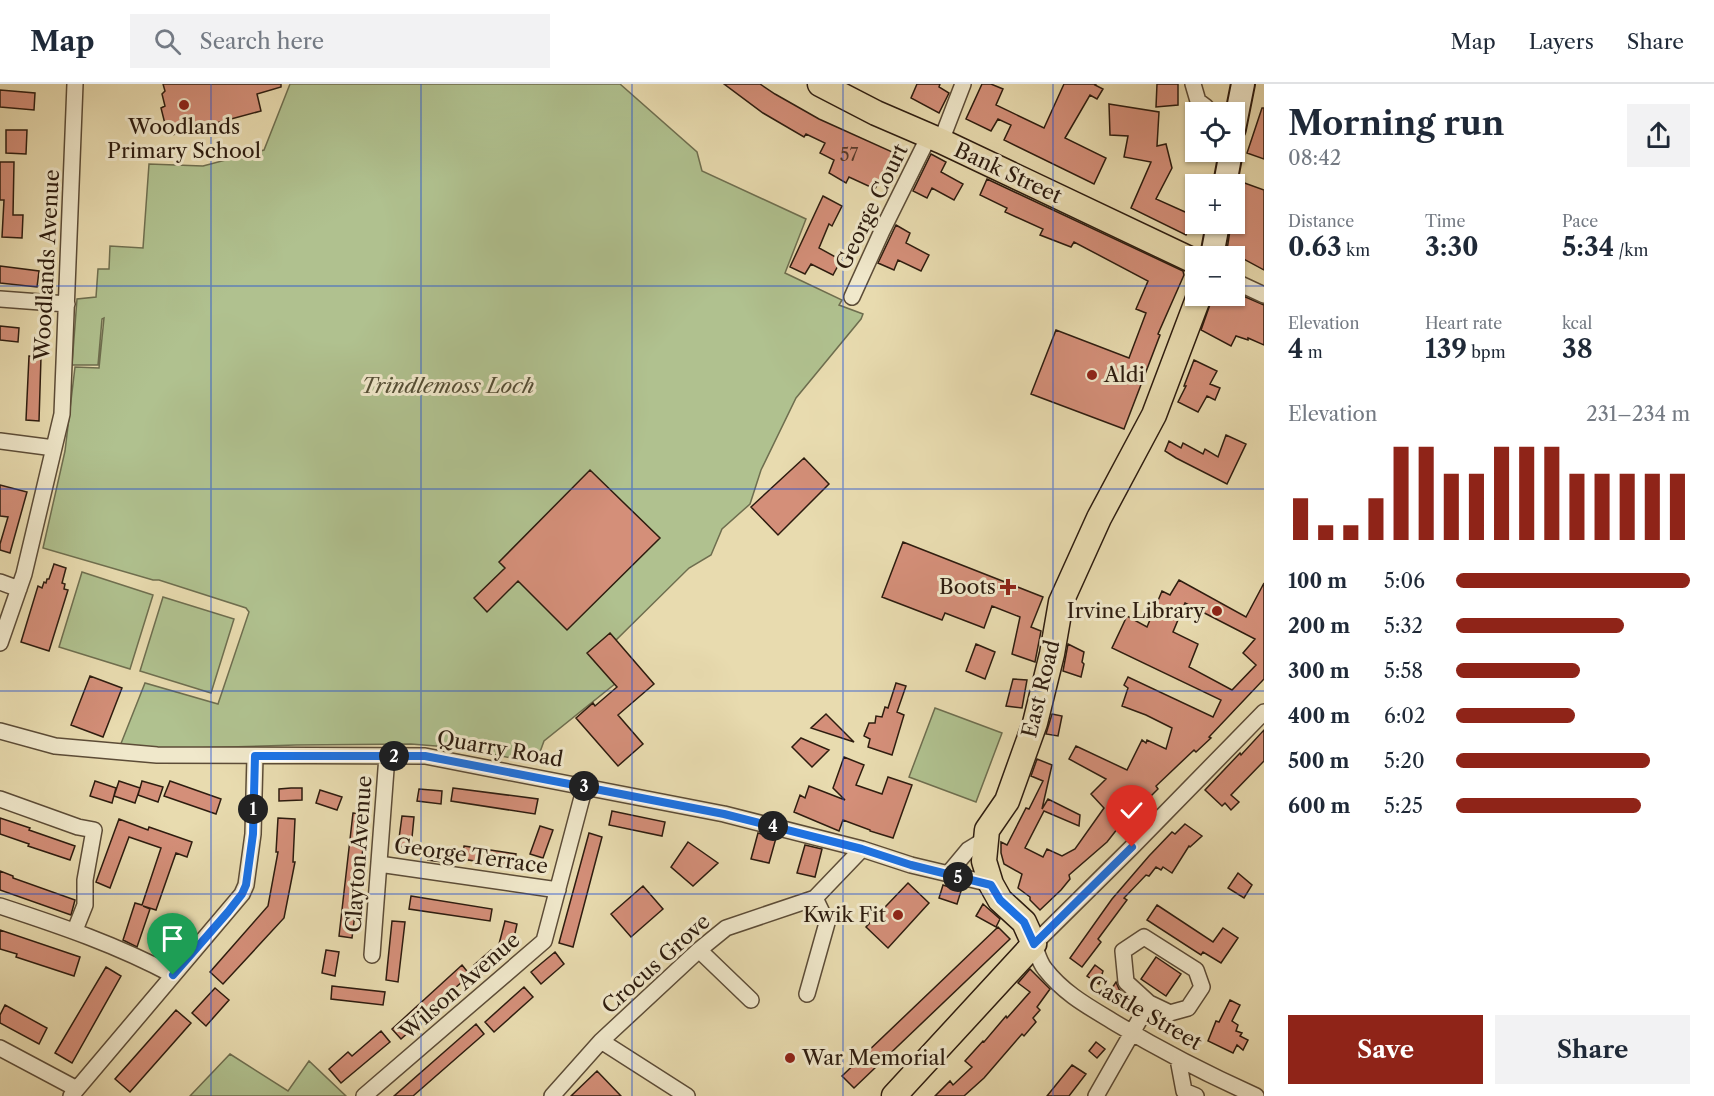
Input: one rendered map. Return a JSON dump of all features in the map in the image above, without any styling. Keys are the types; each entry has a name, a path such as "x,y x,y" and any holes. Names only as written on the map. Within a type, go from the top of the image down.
{"main road":[{"name":"Bank Street","path":"820,84 876,113 1185,257"},
{"path":"1239,102 1243,84"},
{"name":"East Road","path":"1034,944 1024,922 1000,900 991,885 984,861 987,830 1007,801 1035,723 1052,654 1061,602 1095,526 1154,415 1195,306"},
{"path":"894,1096 1034,944"}],"street":[{"name":"Woodlands Avenue","path":"0,643 24,574 62,414 75,84"},
{"name":"George Court","path":"852,297 882,231 935,139 963,84"},
{"path":"1193,84 1199,102"},
{"path":"1245,286 1264,295"},
{"path":"0,299 67,304"},
{"path":"0,441 54,448"},
{"path":"0,582 19,589"},
{"path":"1034,944 1264,712"},
{"name":"Quarry Road","path":"0,731 55,746 157,755 425,756 724,814 991,885"},
{"path":"0,1048 74,1092 242,894 246,885 253,834 255,756"},
{"name":"Clayton Avenue","path":"372,955 387,756"},
{"name":"Wilson Avenue","path":"363,1096 544,941 585,786"},
{"path":"0,799 94,831 85,880 85,905 75,930"},
{"path":"948,874 968,850 986,839"},
{"name":"Crocus Grove","path":"552,1096 601,1041 726,928 815,898 862,849"},
{"name":"George Terrace","path":"379,864 558,890"},
{"path":"807,994 827,923 815,898"},
{"path":"0,906 75,930 141,958 173,975"},
{"path":"1144,937 1196,970 1202,987 1188,1008 1170,1013 1149,1003 1126,982 1123,951 1144,937"},
{"name":"Castle Street","path":"1034,944 1042,966 1077,1000 1178,1059 1256,1096"},
{"path":"699,950 751,1000"},
{"path":"1096,1096 1149,1003"},
{"path":"601,1041 687,1096"},
{"path":"1178,1059 1184,1091 1196,1096"}],"green space":[{"name":"Trindlemoss Loch","path":"290,84 620,84 697,152 702,171 806,219 785,273 842,300 839,305 863,314 796,398 761,470 750,504 722,529 711,555 689,568 608,648 621,679 544,741 536,763 461,748 411,744 157,749 120,746 145,683 218,704 249,612 246,608 159,580 43,548 65,451 75,367 99,368 104,318 102,319 98,365 72,365 77,299 96,297 98,269 109,269 110,246 143,248 149,164 203,166 264,150"},
{"path":"82,572 153,595 130,669 59,647"},
{"path":"163,597 234,619 211,693 140,671"},
{"path":"935,708 1002,733 976,802 909,777"},
{"path":"230,1054 288,1091 309,1061 346,1096 190,1096"}],"building":[{"path":"163,84 281,84 281,87 257,94 261,111 168,136 161,108 165,106 162,94 165,91"},
{"path":"724,84 760,84 819,119 899,155 890,174 884,172 875,189 849,177 846,183 829,173 834,160 820,153 825,143 806,134 804,137 763,113"},
{"path":"917,84 940,84 939,87 949,93 939,113 911,98"},
{"path":"982,84 991,84 1003,89 996,105 1044,128 1064,84 1096,84 1103,89 1097,99 1090,95 1065,138 1106,158 1094,184 1004,140 1011,125 998,119 991,131 966,119"},
{"path":"1157,84 1178,84 1178,105 1156,107"},
{"path":"0,90 35,93 34,110 0,107"},
{"path":"1109,104 1159,112 1157,146 1166,144 1172,168 1156,199 1185,212 1186,235 1131,208 1151,162 1124,157 1128,136 1110,135"},
{"path":"1262,108 1264,108 1264,159 1247,153"},
{"path":"6,130 27,130 26,154 6,153"},
{"path":"931,154 946,162 941,172 963,184 954,200 932,188 927,198 913,191"},
{"path":"0,162 14,162 13,215 23,215 22,238 2,237 4,200 0,200"},
{"path":"987,179 1183,271 1184,275 1158,334 1160,335 1124,429 1031,394 1056,330 1129,358 1146,313 1136,309 1148,281 1074,242 1071,247 1040,235 1043,229 1005,212 1007,208 980,195"},
{"path":"1245,183 1264,190 1264,270 1245,260 1245,246 1228,246 1229,234 1245,234"},
{"path":"823,196 842,206 832,226 829,224 819,248 841,260 833,275 811,264 805,274 790,267"},
{"path":"896,225 910,233 906,243 929,255 921,271 898,260 894,270 878,263"},
{"path":"0,266 39,271 37,287 0,283"},
{"path":"1245,297 1264,305 1264,345 1236,336 1231,346 1201,330 1209,306 1245,306"},
{"path":"0,326 19,328 18,342 0,340"},
{"path":"29,356 41,357 39,421 26,420"},
{"path":"1194,360 1217,371 1210,384 1220,388 1215,400 1207,396 1198,412 1178,402"},
{"path":"1226,435 1246,444 1227,484 1165,451 1169,441 1181,448 1183,443 1203,454 1205,449 1218,457"},
{"path":"804,458 829,484 778,535 751,507"},
{"path":"590,470 660,538 567,630 518,581 487,612 474,598 505,568 499,562"},
{"path":"0,485 27,492 10,553 0,550 8,517 0,516"},
{"path":"903,542 1043,597 1031,627 1041,631 1035,662 1012,654 1020,617 992,606 984,628 945,613 942,620 882,597"},
{"path":"54,564 66,568 62,583 65,584 64,589 68,590 49,651 21,642 38,586 42,588 44,582 46,583 49,579"},
{"path":"1179,580 1246,617 1264,583 1264,679 1209,737 1211,738 1196,752 1194,750 1156,786 1158,789 1120,830 1118,828 1107,842 1069,875 1070,879 1061,890 1040,910 1030,900 1030,897 1018,888 1022,874 1004,864 1001,853 1001,842 1007,845 1043,781 1031,776 1037,759 1052,765 1042,809 1048,799 1080,815 1079,826 1044,811 1025,848 1043,857 1047,849 1062,856 1075,849 1104,808 1091,794 1106,779 1069,759 1076,746 1127,770 1142,740 1166,749 1172,728 1122,706 1128,688 1124,685 1128,677 1213,717 1221,700 1112,648 1127,616 1147,627 1162,591 1170,595","holes":["1185,603 1255,639 1243,653 1256,665 1232,690 1189,667 1198,644 1173,632"]},
{"path":"610,633 654,684 618,715 643,744 618,766 576,718 593,703 595,706 617,687 587,653"},
{"path":"976,644 995,652 985,679 966,671"},
{"path":"1068,644 1084,652 1081,677 1063,671"},
{"path":"90,676 122,688 103,737 71,725"},
{"path":"1013,679 1027,680 1022,708 1006,706"},
{"path":"896,683 906,686 897,712 904,715 892,755 868,747 870,739 864,736 869,723 875,723 876,716 882,717 885,707 888,708"},
{"path":"826,714 854,742 811,728"},
{"path":"1052,714 1062,716 1058,736 1046,734"},
{"path":"1264,730 1264,761 1231,795 1239,802 1231,810 1225,803 1222,806 1205,790"},
{"path":"801,738 829,750 812,767 792,747"},
{"path":"844,757 864,765 856,785 882,794 888,777 912,785 893,838 843,820 839,831 794,812 800,795 805,798 809,786 845,800 833,788"},
{"path":"95,781 116,788 112,803 90,796"},
{"path":"119,781 140,788 135,803 114,796"},
{"path":"142,781 163,787 158,802 138,795"},
{"path":"170,781 221,799 216,814 164,796"},
{"path":"302,788 302,800 279,801 279,789"},
{"path":"453,788 538,799 535,814 451,801"},
{"path":"419,789 442,791 441,804 417,801"},
{"path":"320,790 342,797 337,810 316,803"},
{"path":"612,811 665,822 662,836 609,825"},
{"path":"353,813 367,815 352,938 339,936"},
{"path":"402,816 414,817 411,848 398,846"},
{"path":"0,818 75,846 70,860 0,834"},
{"path":"278,818 295,819 293,862 295,862 284,918 223,984 210,972 268,906 278,852 276,852"},
{"path":"119,819 192,842 187,857 176,853 156,910 143,906 150,909 137,947 123,940 135,903 142,905 161,848 129,837 110,888 96,882"},
{"path":"1185,824 1202,836 1189,846 1172,873 1163,867 1161,870 1156,867 1149,876 1146,875 1124,898 1127,900 1098,939 1101,942 1082,967 1070,958 1112,899 1172,832 1175,834"},
{"path":"540,826 553,830 543,858 530,854"},
{"path":"589,833 602,837 573,947 559,943"},
{"path":"758,833 776,838 769,863 751,859"},
{"path":"688,842 718,863 693,886 671,867"},
{"path":"805,845 822,849 815,877 797,873"},
{"path":"464,846 516,854 514,867 462,859"},
{"path":"430,848 452,851 450,863 428,860"},
{"path":"0,871 13,878 75,900 71,915 0,890"},
{"path":"1238,873 1252,885 1244,898 1228,888"},
{"name":"Kwik Fit","path":"908,883 929,903 888,948 866,927"},
{"path":"943,885 961,891 957,904 939,898"},
{"path":"643,886 663,909 631,937 611,914"},
{"path":"411,896 492,909 490,921 409,909"},
{"path":"983,904 1000,919 996,927 976,916"},
{"path":"1157,905 1213,942 1223,928 1238,938 1221,963 1203,952 1201,955 1147,920"},
{"path":"392,921 405,922 398,982 386,980"},
{"path":"505,921 517,924 512,947 499,944"},
{"path":"998,927 1010,939 854,1088 842,1076"},
{"path":"0,930 80,957 74,976 16,957 17,954 0,949"},
{"path":"326,950 339,952 335,976 322,973"},
{"path":"491,950 499,960 482,974 474,965"},
{"path":"555,952 564,964 541,984 531,972"},
{"path":"1156,957 1181,974 1166,996 1141,979"},
{"path":"462,965 470,975 417,1021 419,1023 401,1039 392,1029"},
{"path":"1095,965 1103,971 1099,984 1087,976"},
{"path":"106,967 121,976 72,1063 55,1053"},
{"path":"1030,969 1050,989 1037,1007 1040,1010 1033,1018 1036,1022 964,1096 935,1096 950,1081 953,1085 972,1067 965,1061 1030,992 1018,983"},
{"path":"1116,982 1126,996 1123,1000 1110,991"},
{"path":"332,986 385,992 383,1005 331,999"},
{"path":"524,987 533,997 494,1032 485,1022"},
{"path":"215,988 229,1000 206,1026 192,1013"},
{"path":"1230,1000 1240,1005 1232,1021 1238,1025 1236,1031 1242,1033 1240,1036 1248,1040 1243,1050 1237,1045 1233,1053 1208,1041 1216,1021 1219,1022"},
{"path":"5,1005 47,1028 39,1044 0,1023 0,1015"},
{"path":"176,1010 191,1023 130,1092 115,1079"},
{"path":"476,1024 484,1034 413,1096 394,1096"},
{"path":"381,1031 390,1042 341,1083 329,1069 348,1052 352,1056"},
{"path":"1096,1042 1105,1049 1097,1058 1089,1051"},
{"path":"1072,1065 1086,1074 1069,1096 1047,1096"},
{"path":"597,1071 621,1096 571,1096"}],"place":[{"name":"Woodlands Primary School","path":"184,105"},
{"name":"Aldi","path":"1092,375"},
{"name":"Boots","path":"1008,587"},
{"name":"Irvine Library","path":"1217,611"},
{"name":"Kwik Fit","path":"898,915"},
{"name":"War Memorial","path":"790,1058"}],"route":[{"path":"173,975 228,912 246,885 253,834 255,756 425,756 724,814 991,885 1000,900 1024,922 1034,944 1132,847"}]}
